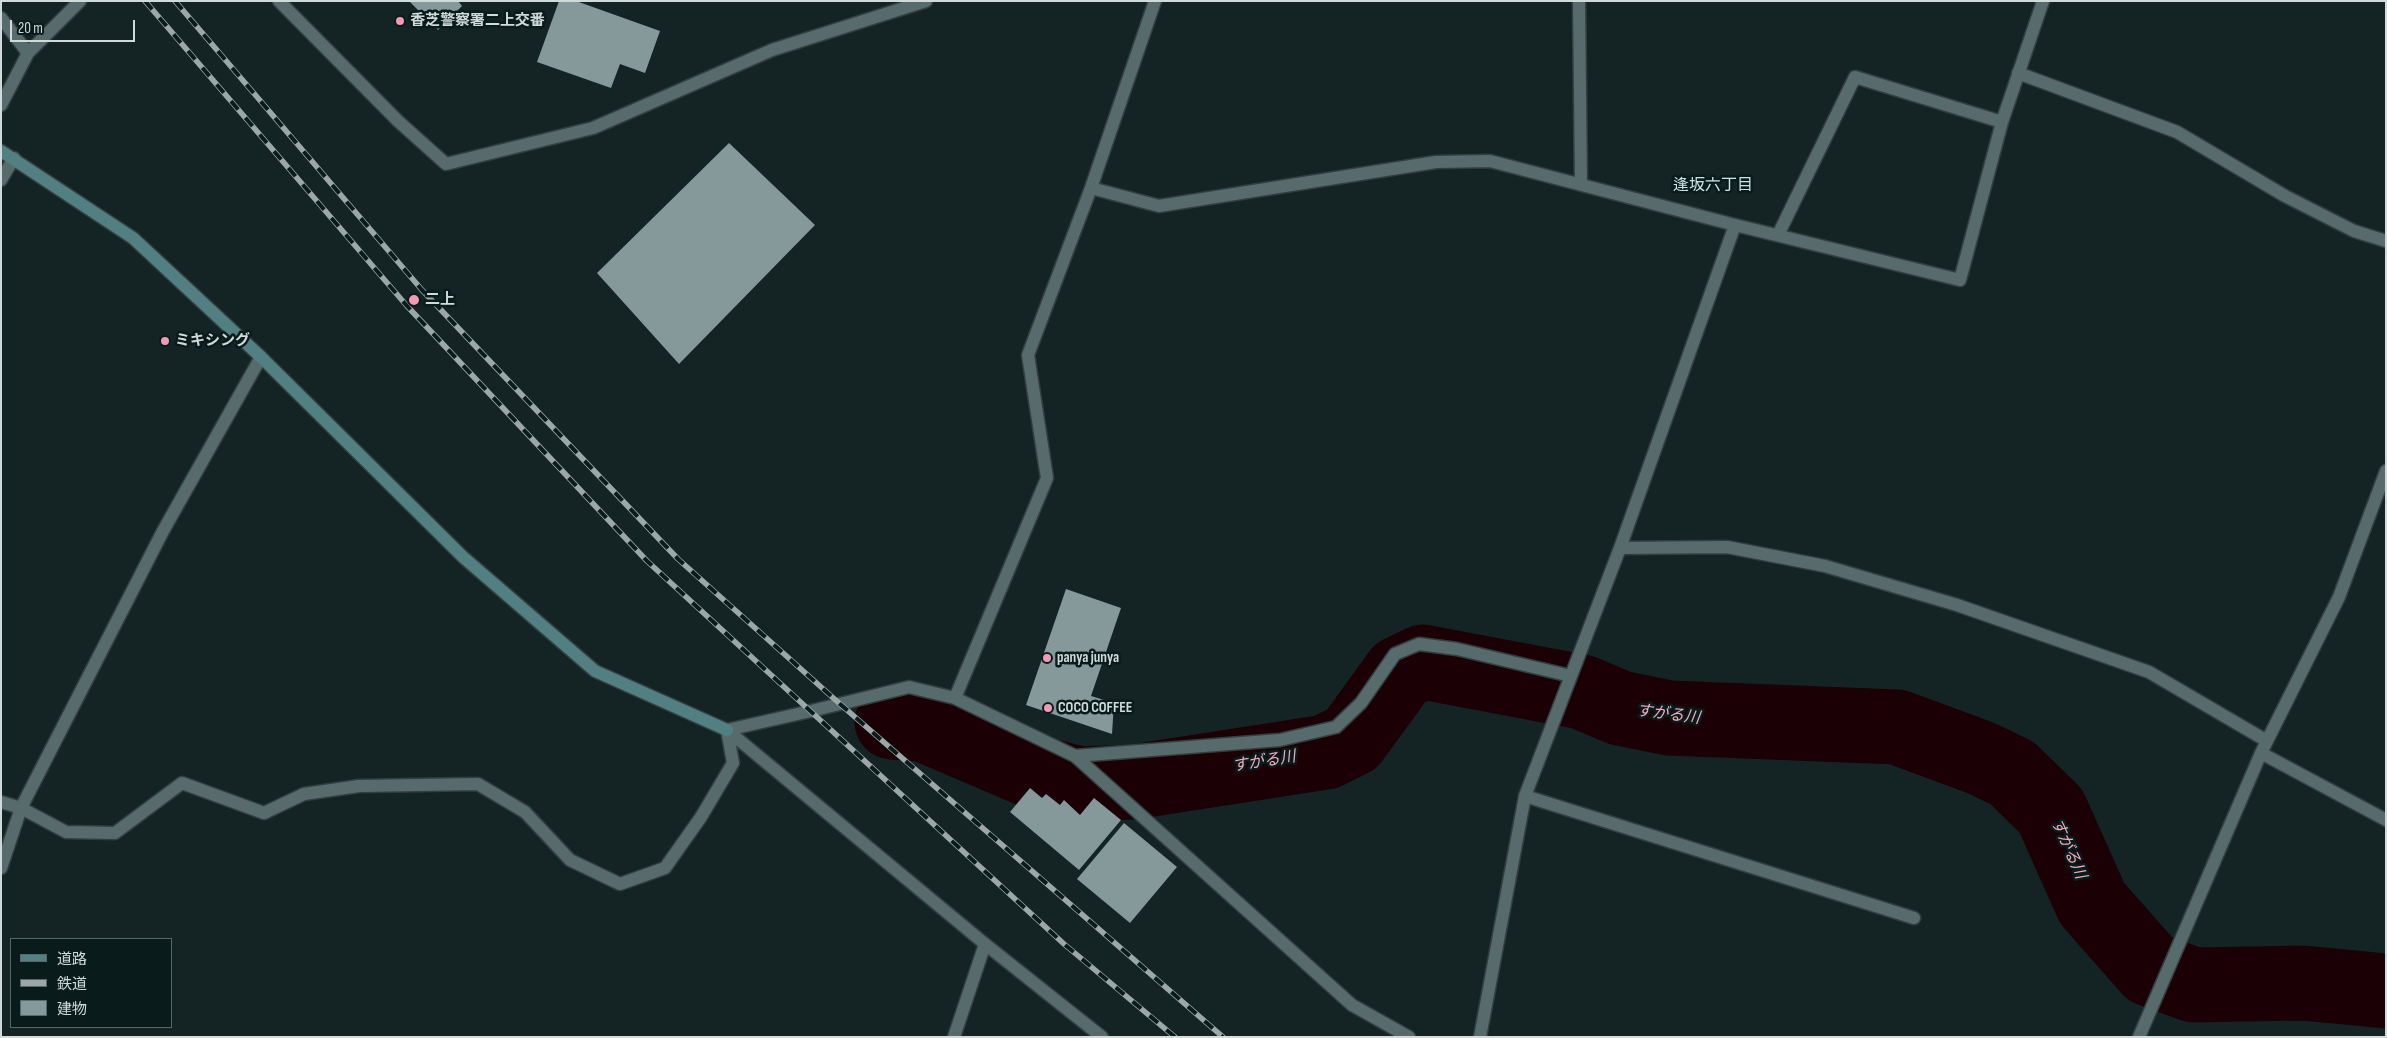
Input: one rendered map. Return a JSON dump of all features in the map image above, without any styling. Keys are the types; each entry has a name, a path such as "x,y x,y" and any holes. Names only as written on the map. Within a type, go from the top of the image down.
{"street":[{"path":"1,105 28,53 80,1"},
{"path":"279,1 398,121 446,164 593,128 772,50 926,1"},
{"path":"955,698 1048,478 1028,355 1091,188 1155,1"},
{"path":"1579,1 1581,184"},
{"path":"1091,188 1159,206 1436,162 1490,161 1778,236 1960,280 2002,122 2043,1"},
{"path":"1,18 28,53"},
{"path":"2018,73 2177,132 2285,196 2354,231 2386,241"},
{"path":"1778,236 1854,77 2002,122"},
{"path":"1,151 133,238 261,357 464,557 595,671 727,730 985,944 1102,1037"},
{"path":"1,180 14,158"},
{"path":"1480,1037 1525,796 1620,548 1735,225"},
{"path":"1,868 21,808 162,531 261,357"},
{"path":"2140,1037 2264,747 2339,597 2386,471"},
{"path":"1620,548 1728,547 1825,566 1938,600 2148,672 2264,747 2386,820"},
{"path":"1075,756 1280,740 1336,727 1361,703 1395,654 1419,644 1457,649 1570,679"},
{"path":"727,730 811,712 909,686 955,698 1075,756 1352,1005 1409,1037"},
{"path":"1,802 21,808 66,832 115,833 182,783 264,812 304,794 359,786 478,784 525,812 570,860 620,884 665,868 701,817 733,763 727,730"},
{"path":"1525,796 1914,918"},
{"path":"954,1037 985,944"}],"building":[{"path":"409,1 458,1 462,6 438,30"},
{"path":"559,1 576,1 660,31 645,73 620,64 611,88 537,62"},
{"path":"729,143 815,225 679,364 597,273"},
{"path":"1066,589 1121,608 1091,696 1114,703 1112,734 1026,705"},
{"path":"1030,788 1042,798 1046,794 1060,805 1064,800 1080,815 1094,798 1121,820 1079,870 1010,812"},
{"path":"1124,823 1177,867 1130,923 1077,879"}],"waterway":[{"name":"すがる川","path":"892,722 923,724 1040,774 1080,784 1133,782 1326,752 1352,739 1400,673 1423,662 1582,692 1620,708 1669,718 1897,727 1981,758 2012,773 2051,811 2092,903 2150,969 2194,985 2303,983 2386,991"}],"railway":[{"path":"145,1 407,306 647,561 1064,944 1175,1037"},
{"path":"175,1 422,290 678,559 840,704 1223,1037"}],"place":[{"name":"香芝警察署二上交番","path":"400,21"},
{"name":"二上","path":"414,300"},
{"name":"ミキシング","path":"165,341"},
{"name":"panya junya","path":"1047,658"},
{"name":"COCO COFFEE","path":"1048,708"}],"district":[{"name":"逢坂六丁目","path":"1713,186"}]}
